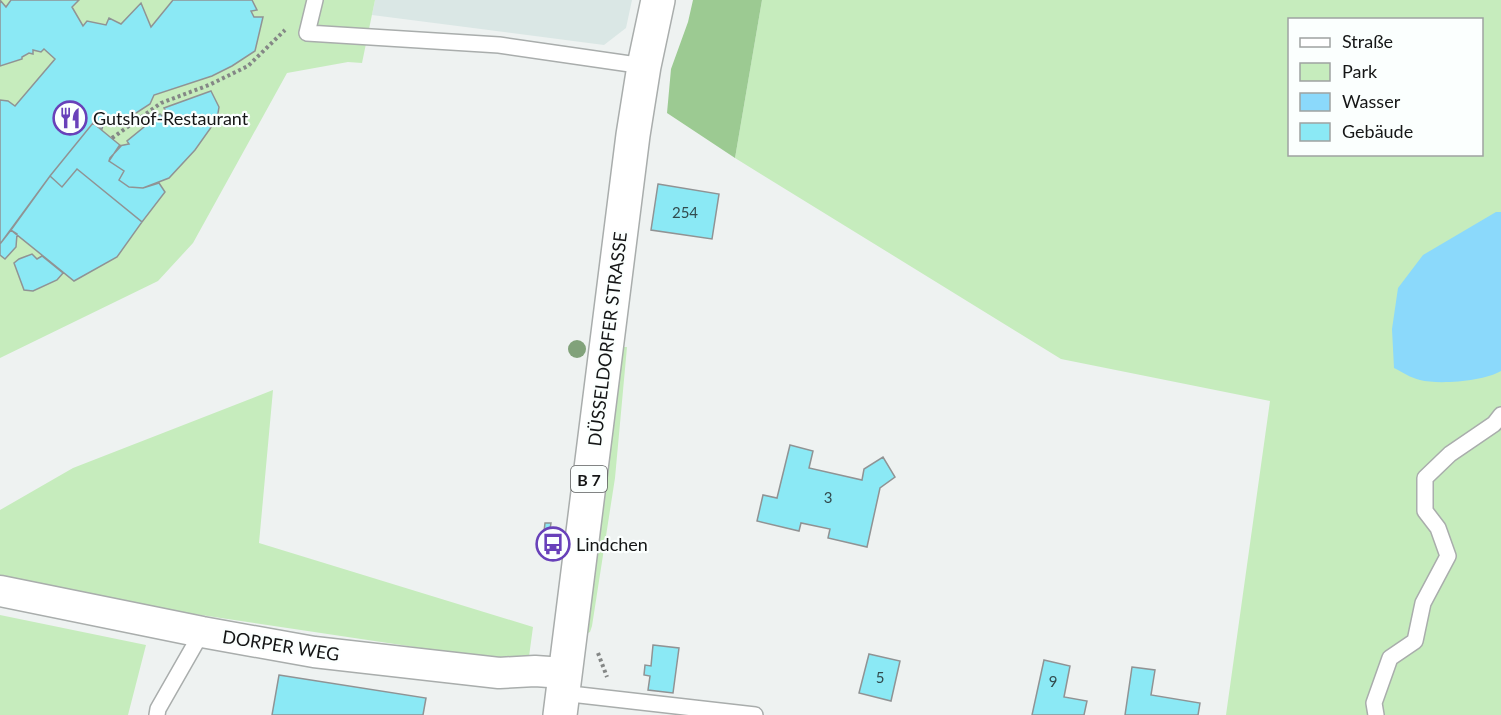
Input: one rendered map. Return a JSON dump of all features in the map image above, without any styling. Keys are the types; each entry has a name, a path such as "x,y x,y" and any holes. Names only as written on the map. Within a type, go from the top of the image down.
{"main road":[{"name":"DÜSSELDORFER STRASSE","path":"562,694 601,395 619,233 644,66 658,0"}],"street":[{"name":"DORPER WEG","path":"0,591 314,652 499,673 535,670 562,694"}],"lane":[{"path":"315,0 307,33 499,45 644,66"},
{"path":"1376,715 1374,703 1390,658 1414,641 1423,603 1448,556 1438,528 1425,511 1425,478 1450,453 1494,424 1501,415"},
{"path":"157,715 158,709 202,632"},
{"path":"562,694 755,715"}],"path":[{"path":"112,138 161,103 209,85 248,66 285,30"},
{"path":"595,644 616,699"}],"shaded area":[{"path":"375,0 632,0 626,28 604,45 372,15"}],"green space":[{"path":"0,0 375,0 362,63 348,62 287,73 193,243 158,281 0,358"},
{"path":"693,0 762,0 735,158 667,113 671,69 688,22"},
{"path":"762,0 1501,0 1501,715 1226,715 1270,401 1061,359 735,158"},
{"path":"622,347 627,347 615,478 592,626 590,632 586,634"},
{"path":"273,390 259,543 533,627 528,664 154,608 0,579 0,510 73,468"},
{"path":"0,615 146,645 128,715 0,715"}],"water":[{"path":"1496,212 1501,212 1501,371 1473,380 1438,382 1417,379 1394,368 1392,329 1398,288 1423,255"}],"building":[{"path":"0,0 6,7 11,0 79,0 72,7 83,26 87,21 106,25 109,18 121,24 141,3 151,27 173,0 252,0 257,10 251,11 254,17 263,17 255,51 232,66 212,76 154,95 150,104 116,126 106,114 102,129 93,123 0,244 0,100 8,101 15,106 55,59 44,49 41,52 33,50 33,54 29,53 22,59 0,66"},
{"path":"211,91 219,107 217,119 195,150 169,178 143,188 129,187 119,180 124,171 109,161 119,146 129,144 127,141 160,114 162,116 167,113 164,108"},
{"path":"93,123 121,146 109,161 124,171 119,180 129,187 143,188 159,183 165,192 142,222 77,169 62,187 50,176"},
{"path":"77,169 142,222 117,257 74,281 11,230 50,176 62,187"},
{"path":"658,184 719,194 712,239 651,230"},
{"path":"11,230 17,234 16,247 5,259 0,255 0,244"},
{"path":"32,254 37,259 42,256 63,273 57,280 33,291 24,290 14,263"},
{"path":"790,445 813,451 809,468 862,480 864,469 883,457 895,477 880,488 867,547 828,538 830,529 801,523 799,531 757,521 763,495 777,498"},
{"path":"545,523 551,523 548,541 543,540"},
{"path":"653,645 679,648 673,693 648,690 650,676 644,675 645,665 651,666"},
{"path":"869,654 900,661 891,701 859,693"},
{"path":"1044,660 1070,666 1064,697 1087,701 1084,715 1032,715"},
{"path":"1132,667 1155,670 1151,695 1200,703 1198,715 1125,715"},
{"path":"279,675 426,698 423,715 272,715"}],"place":[{"name":"Gutshof-Restaurant","path":"70,118"},
{"name":"Lindchen","path":"553,544"}]}
